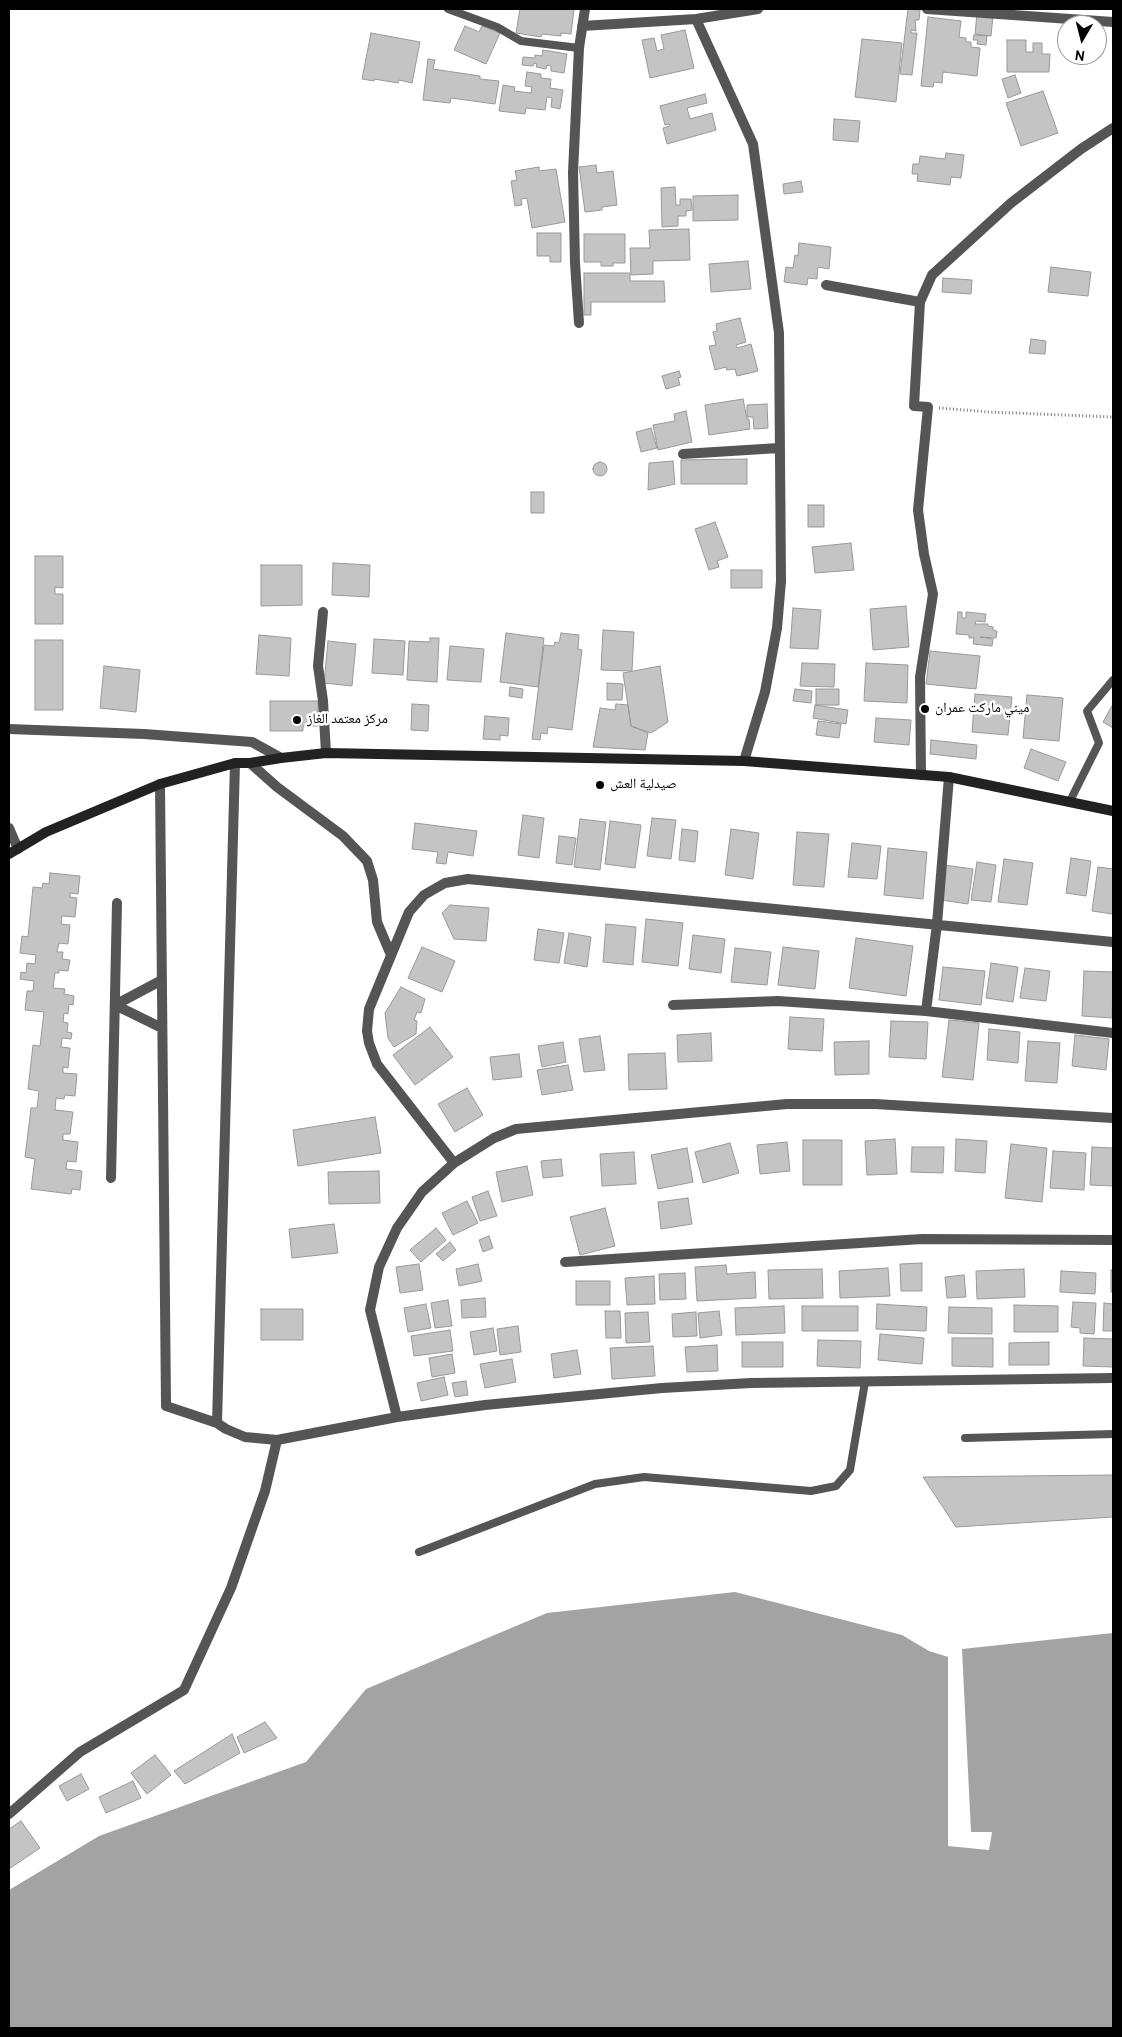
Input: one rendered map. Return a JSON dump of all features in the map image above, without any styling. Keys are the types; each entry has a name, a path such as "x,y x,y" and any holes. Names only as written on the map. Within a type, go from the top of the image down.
{"main road":[{"path":"13,852 46,832 160,784 235,763 250,764 326,753 744,761 949,777 1113,811"}],"street":[{"path":"579,323 575,263 573,172 579,48 585,9"},
{"path":"582,26 696,19 758,9"},
{"path":"927,9 1113,22"},
{"path":"696,19 753,144 779,333 781,581 777,628 765,692 744,761"},
{"path":"921,775 920,677 933,594 924,554 918,510 928,407 914,406 920,302 932,275 1011,203 1081,149 1113,128"},
{"path":"826,286 920,302"},
{"path":"683,454 779,448"},
{"path":"323,612 318,666 323,701 326,753"},
{"path":"9,729 144,734 252,742 281,758"},
{"path":"217,1423 235,763"},
{"path":"250,764 277,787 343,836 367,861 373,880 377,922 391,955"},
{"path":"926,1011 949,777"},
{"path":"160,784 166,1406 217,1423 226,1430 245,1437 277,1440 397,1418 554,1397 662,1388 751,1383 1113,1378"},
{"path":"9,828 13,852"},
{"path":"454,1162 377,1064 369,1043 367,1031 368,1009 409,912 424,895 445,883 468,879 1113,942"},
{"path":"111,1178 117,903"},
{"path":"115,1005 162,980"},
{"path":"672,1005 778,1001 926,1011 1113,1033"},
{"path":"115,1005 162,1028"},
{"path":"397,1418 370,1310 374,1288 387,1247 409,1209 437,1176 454,1162 487,1142 516,1129 787,1104 875,1104 1113,1118"},
{"path":"565,1262 922,1238 1113,1240"},
{"path":"9,1814 80,1752 184,1690 231,1588 265,1491 277,1440"}],"lane":[{"path":"448,9 497,27 521,41 579,48"},
{"path":"1070,801 1099,743 1087,711 1113,680"},
{"path":"419,1552 595,1484 644,1477 811,1491 836,1486 850,1470 865,1382"},
{"path":"965,1438 1113,1434"}],"path":[{"path":"928,407 989,412 1113,417"}],"shaded area":[{"path":"735,1592 902,1635 929,1651 948,1657 948,1846 989,1850 992,1832 971,1832 962,1649 1113,1633 1113,2028 9,2028 9,1890 99,1836 306,1762 366,1689 547,1613"}],"building":[{"path":"520,9 574,9 571,34 561,33 561,36 542,34 541,37 516,33"},
{"path":"908,9 920,10 919,20 915,20 916,31 911,30 911,33 917,33 912,75 900,74"},
{"path":"977,13 993,16 991,36 975,34"},
{"path":"928,17 961,21 959,37 966,38 966,42 971,42 971,47 980,48 977,76 943,72 942,83 934,82 933,87 921,86"},
{"path":"465,26 479,32 482,26 500,33 486,64 454,50"},
{"path":"685,30 694,68 650,78 642,40 654,38 657,51 664,49 661,35"},
{"path":"371,33 420,42 412,83 399,80 398,83 362,79"},
{"path":"974,35 987,36 986,45 977,44 978,40 973,40"},
{"path":"862,39 902,43 896,102 855,97"},
{"path":"1007,40 1026,40 1026,52 1033,52 1033,43 1042,43 1042,54 1050,54 1049,72 1007,72"},
{"path":"543,50 567,54 564,73 551,71 551,66 547,65 546,69 536,67 537,64 534,63 533,66 522,65 523,57 535,58 535,55 542,56"},
{"path":"428,59 435,60 433,69 480,76 480,79 499,81 495,104 451,98 450,103 423,100"},
{"path":"527,72 541,74 541,78 551,79 550,88 563,90 560,109 551,107 552,98 547,97 545,110 526,108 525,114 499,111 503,85 515,87 514,91 531,93 532,87 525,86"},
{"path":"1015,75 1021,93 1008,98 1002,79"},
{"path":"1043,91 1058,133 1021,146 1006,103"},
{"path":"705,94 707,103 687,108 690,119 712,113 716,130 667,144 663,128 670,126 669,124 665,125 660,106"},
{"path":"834,119 860,121 858,142 833,140"},
{"path":"946,153 964,155 961,178 951,177 950,185 917,181 918,174 912,174 913,164 919,164 920,156 945,159"},
{"path":"596,165 597,173 613,171 617,205 602,207 602,210 585,212 579,167"},
{"path":"539,167 539,171 556,169 565,222 532,228 527,198 521,199 522,205 515,206 511,181 517,180 515,171"},
{"path":"801,181 803,192 784,194 783,184"},
{"path":"675,187 676,205 680,205 680,199 691,199 692,210 686,211 686,216 678,216 678,226 662,227 661,188"},
{"path":"738,195 738,220 693,221 693,196"},
{"path":"689,229 690,260 653,261 653,274 631,275 630,248 650,248 649,230"},
{"path":"537,233 561,233 561,262 550,262 550,256 537,256"},
{"path":"584,234 625,234 625,263 601,266 601,262 584,262"},
{"path":"799,243 831,247 829,269 818,267 817,279 808,278 807,285 784,282 786,267 793,268 795,255 798,256"},
{"path":"748,261 751,289 711,292 709,264"},
{"path":"1051,267 1091,272 1088,296 1048,292"},
{"path":"584,273 630,273 630,281 664,281 665,302 591,302 591,315 584,315"},
{"path":"943,278 972,280 971,294 942,292"},
{"path":"740,318 746,342 736,345 737,348 751,344 758,371 737,376 735,369 727,370 726,367 715,370 709,346 716,345 713,332 717,331 716,324"},
{"path":"1031,339 1046,341 1045,354 1029,353"},
{"path":"679,371 681,377 678,378 680,385 666,389 662,376"},
{"path":"743,399 750,429 709,435 705,405"},
{"path":"767,404 768,428 754,429 753,417 747,417 747,405"},
{"path":"686,411 692,442 658,450 653,425 675,421 674,414"},
{"path":"651,428 657,448 641,452 636,432"},
{"path":"747,459 747,484 681,484 681,460"},
{"path":"673,461 675,484 648,490 649,463"},
{"path":"597,462 603,462 607,469 603,476 597,476 593,472 593,466"},
{"path":"531,492 544,492 544,513 531,513"},
{"path":"808,505 824,505 824,527 808,527"},
{"path":"715,522 728,557 717,561 719,567 709,570 695,529"},
{"path":"851,543 854,570 815,573 812,547"},
{"path":"35,556 63,556 63,588 55,587 55,594 63,594 63,624 35,624"},
{"path":"333,563 370,565 369,597 332,595"},
{"path":"261,565 302,565 302,605 261,606"},
{"path":"731,570 762,570 762,588 731,588"},
{"path":"906,606 909,647 873,650 870,609"},
{"path":"793,608 821,610 818,649 790,648"},
{"path":"958,612 962,612 962,618 966,618 966,612 986,614 985,622 976,621 975,624 988,624 988,626 993,627 993,630 997,631 996,638 980,637 993,639 992,646 973,644 974,638 969,638 969,635 956,634"},
{"path":"603,630 634,632 632,671 601,670"},
{"path":"506,633 544,638 538,687 500,682"},
{"path":"561,633 579,635 578,649 582,650 572,730 548,727 547,734 541,733 540,740 532,739 544,645 554,646 555,642 559,643"},
{"path":"259,635 291,638 289,676 256,674"},
{"path":"430,638 439,638 437,682 407,680 409,641 430,642"},
{"path":"374,639 405,641 403,675 372,673"},
{"path":"35,640 63,640 63,710 35,710"},
{"path":"328,641 356,644 352,686 324,683"},
{"path":"450,646 484,649 481,682 447,680"},
{"path":"930,651 980,656 976,689 926,684"},
{"path":"802,663 835,664 834,687 800,686"},
{"path":"866,663 908,665 907,703 864,701"},
{"path":"104,666 140,670 136,712 100,708"},
{"path":"660,666 668,722 651,733 631,726 623,673"},
{"path":"607,683 623,684 622,700 607,700"},
{"path":"510,687 523,689 522,698 509,696"},
{"path":"795,689 812,691 811,703 793,701"},
{"path":"816,689 839,689 839,705 816,705"},
{"path":"975,694 1012,697 1008,735 972,732"},
{"path":"1027,695 1063,698 1059,741 1023,738"},
{"path":"270,701 318,701 318,726 303,726 303,731 270,731"},
{"path":"412,704 429,705 428,731 411,730"},
{"path":"616,704 628,705 631,726 648,733 645,750 593,747 600,708 615,710"},
{"path":"1113,704 1113,728 1103,722"},
{"path":"815,705 848,710 846,724 813,718"},
{"path":"485,716 509,718 508,736 500,735 500,740 483,739"},
{"path":"876,718 911,720 909,745 874,742"},
{"path":"818,721 841,724 839,738 816,735"},
{"path":"931,740 977,745 976,759 930,754"},
{"path":"1031,749 1066,762 1058,781 1024,768"},
{"path":"523,815 544,818 539,858 518,855"},
{"path":"652,818 676,820 671,859 647,856"},
{"path":"580,819 606,822 600,870 574,867"},
{"path":"610,821 641,825 635,868 605,864"},
{"path":"415,823 477,831 473,856 448,852 446,864 436,863 438,852 412,849"},
{"path":"682,829 698,831 695,862 679,860"},
{"path":"731,829 759,833 753,879 725,875"},
{"path":"797,832 829,834 824,887 793,885"},
{"path":"559,836 576,838 572,865 556,863"},
{"path":"852,843 881,846 877,879 848,877"},
{"path":"888,848 927,852 923,899 884,895"},
{"path":"1071,858 1091,861 1086,896 1066,893"},
{"path":"1004,859 1033,863 1027,905 998,902"},
{"path":"977,862 996,865 991,902 971,900"},
{"path":"944,865 973,869 968,904 941,900"},
{"path":"1098,867 1113,869 1113,914 1092,911"},
{"path":"50,873 80,876 78,894 70,893 70,897 77,898 75,917 62,916 61,924 70,925 68,944 59,943 57,952 63,952 62,959 70,960 68,971 59,970 59,973 55,973 53,988 65,989 64,994 74,996 73,1005 69,1004 68,1014 64,1013 63,1022 68,1023 67,1032 72,1033 71,1039 62,1038 61,1047 70,1048 68,1068 63,1067 63,1073 77,1074 75,1096 65,1095 64,1099 56,1098 55,1110 73,1112 70,1134 63,1134 63,1140 78,1142 76,1162 67,1161 66,1169 82,1171 80,1190 72,1189 71,1194 31,1189 35,1159 25,1157 31,1108 37,1108 39,1091 28,1089 33,1045 40,1046 44,1012 25,1010 27,991 33,991 34,981 20,979 21,972 26,973 27,963 35,964 36,955 20,953 22,936 28,937 33,887 42,888 43,883 49,884"},
{"path":"450,905 489,908 486,941 454,939 442,913"},
{"path":"646,919 683,923 678,966 642,962"},
{"path":"606,924 636,927 633,965 603,962"},
{"path":"538,929 564,933 559,963 534,960"},
{"path":"569,933 591,937 587,967 564,963"},
{"path":"693,935 725,939 721,973 689,969"},
{"path":"856,938 913,946 906,996 849,988"},
{"path":"422,947 455,961 442,992 408,978"},
{"path":"783,947 819,951 815,989 778,985"},
{"path":"735,948 771,952 767,985 731,982"},
{"path":"991,963 1018,967 1013,1002 986,998"},
{"path":"943,967 985,971 981,1005 939,1000"},
{"path":"1025,968 1050,971 1046,1001 1020,998"},
{"path":"1084,971 1113,972 1112,1018 1082,1016"},
{"path":"401,987 425,999 421,1013 417,1012 414,1020 417,1021 416,1034 394,1047 388,1038 385,1013"},
{"path":"790,1017 824,1019 822,1051 788,1049"},
{"path":"949,1020 979,1023 973,1080 942,1077"},
{"path":"891,1021 928,1022 926,1059 889,1057"},
{"path":"430,1027 453,1057 415,1085 393,1055"},
{"path":"989,1029 1020,1032 1018,1063 987,1060"},
{"path":"711,1033 712,1061 678,1062 677,1035"},
{"path":"1075,1035 1109,1039 1106,1070 1072,1066"},
{"path":"600,1036 605,1070 584,1072 579,1039"},
{"path":"869,1041 869,1074 835,1075 834,1042"},
{"path":"1028,1041 1060,1043 1057,1083 1025,1081"},
{"path":"563,1042 566,1062 542,1067 538,1046"},
{"path":"665,1053 667,1089 629,1090 628,1054"},
{"path":"519,1054 522,1077 493,1080 490,1057"},
{"path":"568,1065 573,1090 542,1095 537,1070"},
{"path":"467,1088 483,1115 455,1132 438,1104"},
{"path":"375,1117 381,1153 298,1166 293,1130"},
{"path":"895,1139 897,1174 867,1175 865,1141"},
{"path":"956,1139 987,1141 985,1173 955,1171"},
{"path":"803,1140 842,1140 842,1185 803,1185"},
{"path":"787,1142 790,1171 760,1174 757,1145"},
{"path":"730,1143 739,1173 703,1183 695,1152"},
{"path":"1011,1144 1047,1148 1042,1202 1005,1198"},
{"path":"912,1147 944,1147 943,1173 911,1172"},
{"path":"1092,1147 1113,1148 1113,1186 1090,1185"},
{"path":"687,1148 693,1182 658,1189 651,1155"},
{"path":"1053,1151 1086,1153 1084,1190 1050,1188"},
{"path":"634,1152 636,1184 602,1186 600,1154"},
{"path":"561,1159 563,1176 543,1178 541,1161"},
{"path":"527,1166 533,1195 502,1202 496,1172"},
{"path":"379,1171 380,1203 329,1204 328,1172"},
{"path":"488,1191 497,1216 480,1221 472,1197"},
{"path":"688,1198 692,1224 661,1229 658,1202"},
{"path":"467,1201 478,1223 453,1235 442,1213"},
{"path":"605,1208 615,1246 580,1255 570,1217"},
{"path":"334,1224 338,1253 292,1258 289,1229"},
{"path":"436,1228 446,1240 421,1262 410,1250"},
{"path":"489,1236 493,1248 483,1252 479,1240"},
{"path":"450,1242 456,1250 443,1261 436,1254"},
{"path":"922,1263 922,1291 901,1291 900,1264"},
{"path":"419,1264 423,1290 400,1293 396,1267"},
{"path":"478,1264 482,1281 459,1286 456,1269"},
{"path":"726,1265 727,1274 755,1272 756,1298 697,1301 695,1267"},
{"path":"888,1268 890,1296 840,1298 839,1271"},
{"path":"822,1269 823,1298 769,1299 768,1270"},
{"path":"1024,1269 1025,1297 977,1299 976,1271"},
{"path":"1111,1270 1113,1270 1113,1292 1111,1292"},
{"path":"1061,1271 1096,1273 1095,1294 1060,1292"},
{"path":"685,1273 686,1299 660,1300 659,1274"},
{"path":"964,1275 966,1297 947,1298 945,1277"},
{"path":"654,1276 655,1304 627,1305 625,1278"},
{"path":"576,1281 610,1281 610,1305 576,1305"},
{"path":"485,1298 486,1317 462,1318 461,1300"},
{"path":"448,1300 452,1326 435,1328 431,1303"},
{"path":"1073,1302 1096,1303 1094,1334 1080,1333 1080,1328 1071,1327"},
{"path":"1104,1303 1113,1304 1113,1331 1103,1331"},
{"path":"426,1304 431,1328 408,1332 404,1308"},
{"path":"877,1304 927,1307 926,1331 876,1329"},
{"path":"1014,1305 1058,1306 1058,1332 1014,1332"},
{"path":"784,1306 785,1333 736,1335 735,1308"},
{"path":"802,1306 858,1306 858,1331 802,1331"},
{"path":"949,1307 992,1308 992,1334 948,1333"},
{"path":"261,1309 303,1309 303,1340 261,1340"},
{"path":"605,1311 620,1311 621,1338 606,1338"},
{"path":"719,1311 722,1335 700,1338 698,1313"},
{"path":"648,1312 650,1342 626,1343 625,1313"},
{"path":"696,1312 697,1336 673,1337 672,1314"},
{"path":"518,1326 521,1352 500,1355 497,1329"},
{"path":"493,1328 497,1351 474,1355 470,1332"},
{"path":"450,1330 453,1351 414,1356 411,1336"},
{"path":"880,1334 924,1338 922,1364 878,1360"},
{"path":"952,1338 993,1338 993,1367 952,1366"},
{"path":"1084,1338 1113,1339 1113,1367 1083,1366"},
{"path":"818,1340 861,1341 860,1368 817,1366"},
{"path":"742,1342 783,1342 783,1367 742,1367"},
{"path":"1049,1342 1049,1365 1009,1365 1009,1343"},
{"path":"717,1345 718,1371 687,1372 685,1347"},
{"path":"653,1346 655,1376 612,1379 610,1348"},
{"path":"577,1350 581,1374 554,1378 551,1354"},
{"path":"452,1354 455,1373 432,1377 429,1358"},
{"path":"512,1359 516,1382 485,1388 480,1364"},
{"path":"444,1377 448,1395 421,1401 417,1383"},
{"path":"466,1381 468,1395 455,1397 452,1383"},
{"path":"1113,1475 1113,1517 956,1527 923,1477"},
{"path":"265,1722 277,1738 244,1753 237,1737"},
{"path":"232,1734 240,1753 185,1784 174,1771"},
{"path":"155,1755 171,1775 147,1794 131,1773"},
{"path":"81,1774 89,1789 67,1801 59,1786"},
{"path":"133,1781 141,1798 106,1813 99,1797"},
{"path":"21,1821 40,1848 9,1869 9,1829"}],"place":[{"name":"ميني ماركت عمران","path":"925,709"},
{"name":"مركز معتمد الغاز","path":"297,720"},
{"name":"صيدلية العش","path":"600,785"}]}
